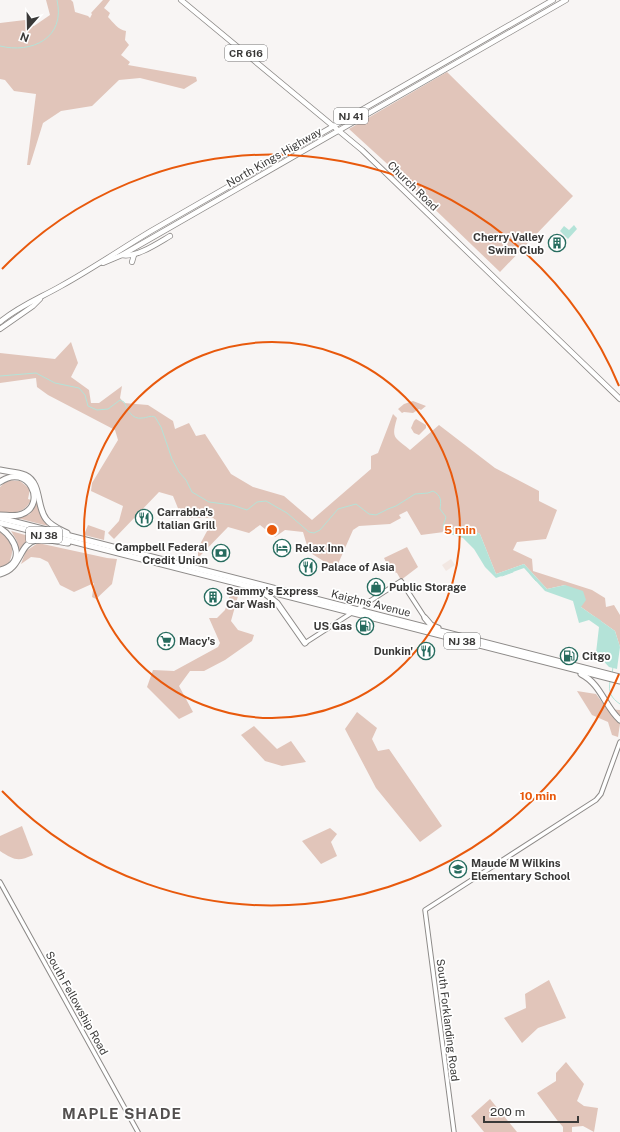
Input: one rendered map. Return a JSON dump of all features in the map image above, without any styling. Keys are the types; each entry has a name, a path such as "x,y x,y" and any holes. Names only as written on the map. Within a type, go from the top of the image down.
{"highway":[{"path":"0,470 21,474 30,479 36,487 43,513 46,518 53,526 77,538"},
{"path":"0,482 10,477 21,478 30,484 34,495 32,504 24,513 19,515 0,515"},
{"name":"Kaighns Avenue","path":"0,518 572,669 608,676"},
{"name":"Kaighns Avenue","path":"0,523 257,588 452,634 616,678 620,681"},
{"path":"0,528 12,538 16,549 15,558 12,563 6,568 0,570"},
{"path":"0,574 13,567 26,546 33,541 43,540 89,546"},
{"path":"257,588 275,601 305,643"},
{"path":"425,618 433,626 452,634"},
{"path":"572,669 587,677 594,683 612,713 619,719"}],"main road":[{"name":"Church Road","path":"182,0 362,150 620,399"},
{"name":"North Kings Highway","path":"0,322 30,301 42,297 93,268 151,231 553,0"},
{"name":"North Kings Highway","path":"93,268 122,255 566,0"},
{"path":"122,255 134,255 170,236"},
{"path":"132,262 134,255"},
{"name":"North Kings Highway","path":"0,329 33,306 42,297"}],"street":[{"path":"305,643 401,581 425,618"},
{"name":"South Forklanding Road","path":"454,1132 425,910 596,800 601,794 620,742"},
{"name":"South Fellowship Road","path":"0,882 138,1132"}],"shaded area":[{"path":"46,0 71,0 73,2 75,12 90,18 91,13 103,0 110,0 104,8 110,13 108,17 118,27 126,31 125,40 129,45 121,55 130,62 128,65 196,77 197,81 184,89 140,78 119,80 92,106 61,111 43,123 30,165 27,165 36,94 14,91 5,80 0,79 0,23 25,20 34,26 50,15"},
{"path":"447,72 573,196 500,272 349,129"},
{"path":"574,225 577,229 568,239 560,231 564,226 569,230"},
{"path":"71,342 78,363 71,377 89,390 91,403 99,403 122,386 120,398 124,403 148,405 173,421 175,429 189,423 196,436 205,434 231,474 253,487 284,496 312,520 371,469 371,456 378,453 393,414 397,418 394,430 395,437 410,450 439,425 495,468 539,491 539,501 557,510 546,539 517,542 513,550 532,559 533,571 592,590 605,598 606,607 614,605 620,615 620,647 615,631 581,607 565,585 547,589 524,564 496,574 480,534 465,526 444,532 421,535 407,511 399,515 401,518 390,524 359,526 353,530 338,564 333,567 309,552 303,532 285,530 275,537 260,525 249,533 228,527 198,558 198,548 214,518 182,518 173,496 159,492 114,539 108,533 119,521 123,506 91,491 92,483 118,440 115,430 48,395 37,387 36,378 0,383 0,353 55,359"},
{"path":"413,401 426,406 413,413 402,413 398,409 404,404"},
{"path":"416,419 426,425 426,428 419,435 414,433 411,428"},
{"path":"7,480 20,481 30,489 28,499 31,500 25,508 18,512 0,513 0,487"},
{"path":"37,501 41,516 48,526 17,518 30,514"},
{"path":"88,525 105,531 104,540 84,535"},
{"path":"465,526 480,534 496,574 524,564 547,589 565,585 583,591 586,600 581,607 615,631 620,647 617,669 609,667 596,653 599,627 589,620 579,623 573,601 545,591 524,568 496,578 485,567 474,549 463,538 444,532"},
{"path":"0,530 8,537 12,545 12,553 9,563 0,568"},
{"path":"11,531 36,538 24,544 19,552 17,541"},
{"path":"38,543 117,559 112,584 96,599 92,597 94,583 74,592 60,585 48,562 40,558 31,557 21,564 26,551"},
{"path":"407,547 418,567 401,580 397,573 390,570 384,558"},
{"path":"451,559 455,565 446,571 442,565"},
{"path":"231,592 238,596 231,621 238,630 254,635 252,641 225,660 204,671 190,671 179,686 193,712 179,719 147,687 153,670 174,671 218,647 220,643 209,618 217,618 225,610"},
{"path":"577,691 596,694 607,709 620,710 618,737 612,735 608,722 592,715"},
{"path":"357,712 377,728 372,739 378,751 389,749 442,826 420,842 376,788 345,729"},
{"path":"254,726 277,749 291,741 306,762 282,766 265,761 241,735"},
{"path":"22,826 33,855 23,859 16,859 0,851 0,836"},
{"path":"330,828 337,834 331,842 337,856 321,864 302,841"},
{"path":"549,980 566,1018 538,1028 522,1043 504,1018 526,1008 525,994"},
{"path":"566,1062 584,1084 577,1101 584,1106 598,1108 594,1132 583,1126 572,1127 572,1132 563,1132 563,1127 537,1093 556,1081 556,1073"},
{"path":"490,1099 517,1132 484,1132 471,1116"}],"waterway":[{"path":"0,46 24,48 44,40 51,33 56,24 58,13 57,0"},
{"path":"0,376 36,373 55,383 79,388 85,395 88,406 97,410 108,409 120,400 124,402 130,413 135,417 155,417 161,427 172,459 179,472 186,480 192,492 209,502 232,505 247,510 257,502 266,501 287,513 309,532 314,533 320,530 338,509 356,504 369,514 376,515 396,506 415,494 433,491 441,501 440,509 446,517 443,526 446,532"},
{"path":"502,576 513,572"},
{"path":"530,574 536,581"},
{"path":"595,617 601,621"},
{"path":"612,674 613,667"},
{"path":"610,681 609,688 611,694 620,704"}],"place":[{"name":"Cherry Valley Swim Club","path":"557,243"},
{"name":"Carrabba's Italian Grill","path":"144,518"},
{"name":"Relax Inn","path":"282,548"},
{"name":"Campbell Federal Credit Union","path":"221,553"},
{"name":"Palace of Asia","path":"308,567"},
{"name":"Public Storage","path":"376,587"},
{"name":"Sammy's Express Car Wash","path":"213,597"},
{"name":"US Gas","path":"365,626"},
{"name":"Macy's","path":"166,641"},
{"name":"Dunkin'","path":"426,651"},
{"name":"Citgo","path":"569,656"},
{"name":"Maude M Wilkins Elementary School","path":"458,869"}],"district":[{"name":"MAPLE SHADE","path":"122,1113"}]}
